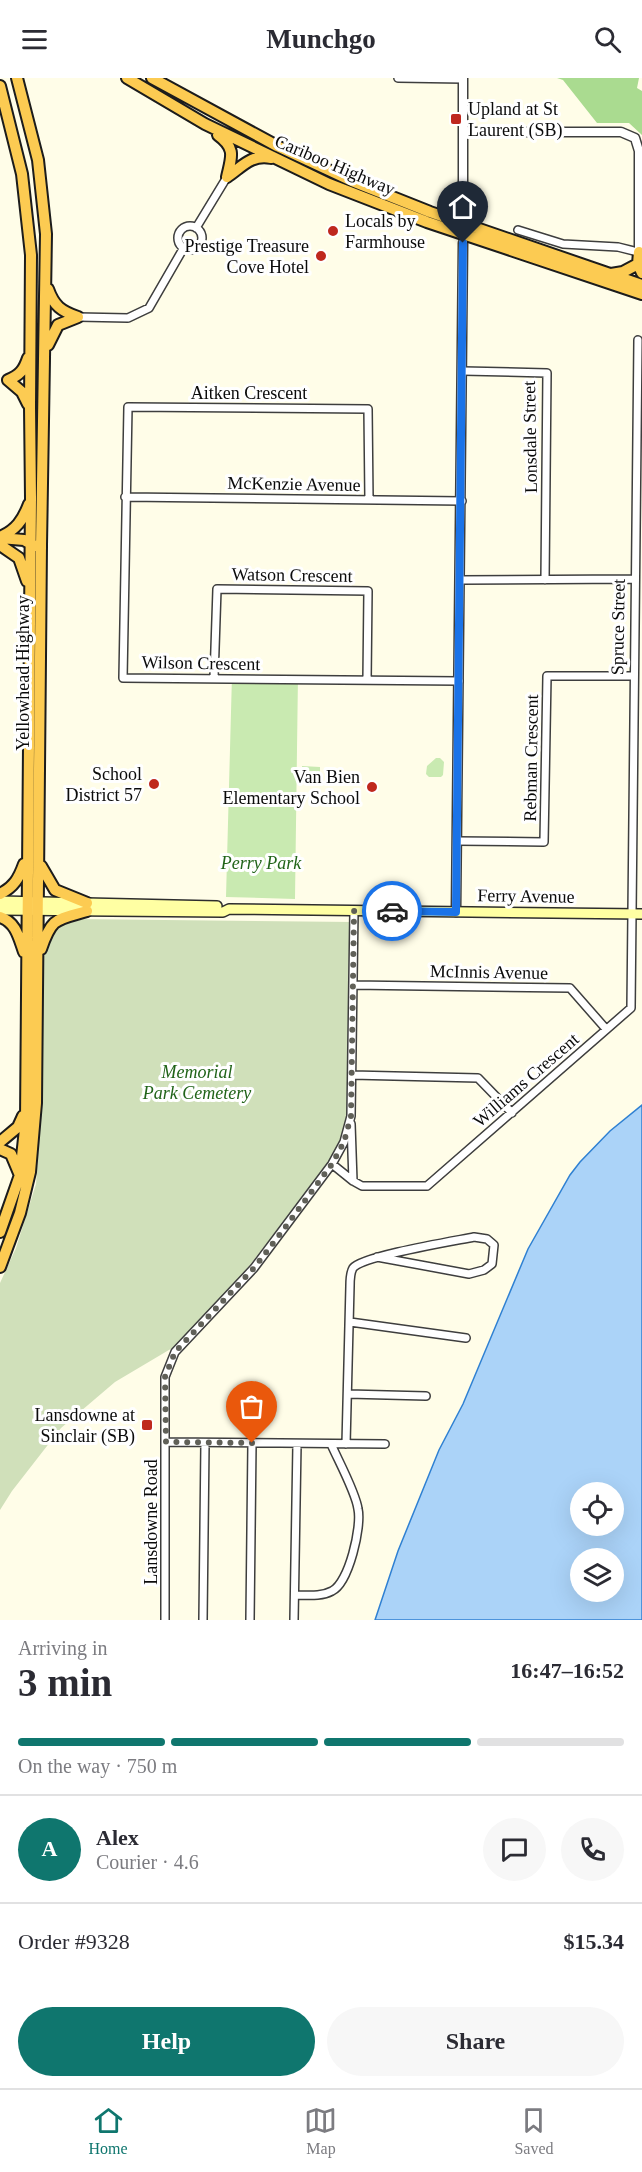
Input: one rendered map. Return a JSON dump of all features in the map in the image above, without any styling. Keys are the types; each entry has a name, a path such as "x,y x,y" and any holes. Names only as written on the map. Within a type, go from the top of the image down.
{"highway":[{"name":"Yellowhead Highway","path":"0,1232 20,1175 26,1120 33,906 39,862 40,576 46,234 42,184 19,78"},
{"name":"Cariboo Highway","path":"127,78 205,124 329,184 427,222 642,294"},
{"name":"Cariboo Highway","path":"152,78 277,146 352,181 430,212 642,285"},
{"name":"Yellowhead Highway","path":"0,86 20,162 29,228 32,277 30,407 32,498 27,855 33,906"},
{"path":"205,124 226,141 231,149 227,177"},
{"path":"230,165 248,145 260,143 277,146"},
{"path":"227,177 250,160 264,157 276,159"},
{"path":"606,274 623,272 640,260"},
{"path":"45,283 59,309 78,317"},
{"path":"45,353 56,327 78,317"},
{"path":"4,380 18,376 31,350"},
{"path":"4,380 22,392 30,407"},
{"path":"0,538 21,522 32,498"},
{"path":"0,538 18,538 31,542 36,548 40,576"},
{"path":"0,545 19,558 30,591"},
{"path":"0,894 8,890 17,880 27,855"},
{"path":"39,862 55,890 87,907"},
{"path":"32,959 51,924 59,918 87,907"},
{"path":"0,917 16,930 32,959"},
{"name":"Yellowhead Highway","path":"0,1268 20,1213 30,1172 36,1103 32,959"},
{"path":"0,1142 18,1127 25,1113"},
{"path":"0,1149 11,1154 20,1175"}],"main road":[{"name":"Ferry Avenue","path":"0,901 33,906 223,912 229,909 642,914"},
{"name":"Ferry Avenue","path":"0,910 33,906"}],"street":[{"path":"398,78 463,79 464,217"},
{"path":"463,132 621,132 635,138 639,151 640,260"},
{"path":"196,228 227,177"},
{"path":"187,226 196,228 202,235 201,245 192,250 183,249 177,240 178,233 187,226"},
{"path":"518,230 563,244 618,247 640,260"},
{"path":"456,912 463,243"},
{"path":"78,317 128,318 149,308 183,249"},
{"name":"Spruce Street","path":"631,914 638,340"},
{"name":"Lonsdale Street","path":"463,371 547,373 545,580"},
{"name":"Aitken Crescent","path":"125,497 128,407 368,409 369,501"},
{"name":"McKenzie Avenue","path":"125,497 462,501"},
{"name":"Wilson Crescent","path":"125,497 123,678 459,681"},
{"path":"461,580 635,579"},
{"name":"Watson Crescent","path":"214,678 217,589 368,591 367,680"},
{"path":"635,640 642,633"},
{"name":"Rebman Crescent","path":"458,841 544,842 547,676 634,676"},
{"name":"Lansdowne Road","path":"165,1620 165,1377 175,1352 254,1268 332,1164 344,1142 351,1116 354,911"},
{"name":"Williams Crescent","path":"332,1164 362,1186 427,1186 631,1008 631,914"},
{"name":"McInnis Avenue","path":"353,985 570,988 606,1029"},
{"path":"352,1075 478,1078 512,1113"},
{"path":"351,1116 353,1181"},
{"path":"346,1444 353,1268 377,1257 474,1238 487,1239 494,1245 495,1256 492,1264 484,1270 469,1274 377,1257"},
{"path":"350,1322 466,1338"},
{"path":"348,1394 426,1396"},
{"path":"166,1442 386,1444"},
{"path":"203,1620 205,1443"},
{"path":"249,1620 252,1443"},
{"path":"294,1620 297,1444"},
{"path":"295,1595 320,1595 334,1591 345,1579 358,1528 358,1508 331,1444"}],"green space":[{"path":"557,78 639,78 637,88 642,91 642,135 629,123 597,123 563,80"},
{"name":"Perry Park","path":"232,675 298,675 295,899 226,897"},
{"path":"436,758 444,762 443,775 429,777 426,774 427,766"},
{"path":"302,766 320,767 320,779 302,778"},
{"name":"Memorial Park Cemetery","path":"73,919 353,922 352,1115 327,1166 220,1303 179,1344 115,1382 61,1428 0,1510 0,1283 16,1248 36,1184 42,1095 43,958 49,936"}],"water":[{"path":"642,1105 642,1620 375,1620 398,1551 439,1450 463,1404 528,1249 570,1175 610,1131"}],"way so far":[{"path":"252,1443 166,1442 165,1377 175,1352 254,1268 332,1164 344,1142 351,1116 354,911 392,911"}],"place":[{"name":"Upland at St Laurent (SB)","path":"456,119"},
{"name":"Locals by Farmhouse","path":"333,231"},
{"name":"Prestige Treasure Cove Hotel","path":"321,256"},
{"name":"School District 57","path":"154,784"},
{"name":"Van Bien Elementary School","path":"372,787"},
{"name":"Lansdowne at Sinclair (SB)","path":"147,1425"}],"route":[{"path":"392,911 456,912 463,243"}]}
